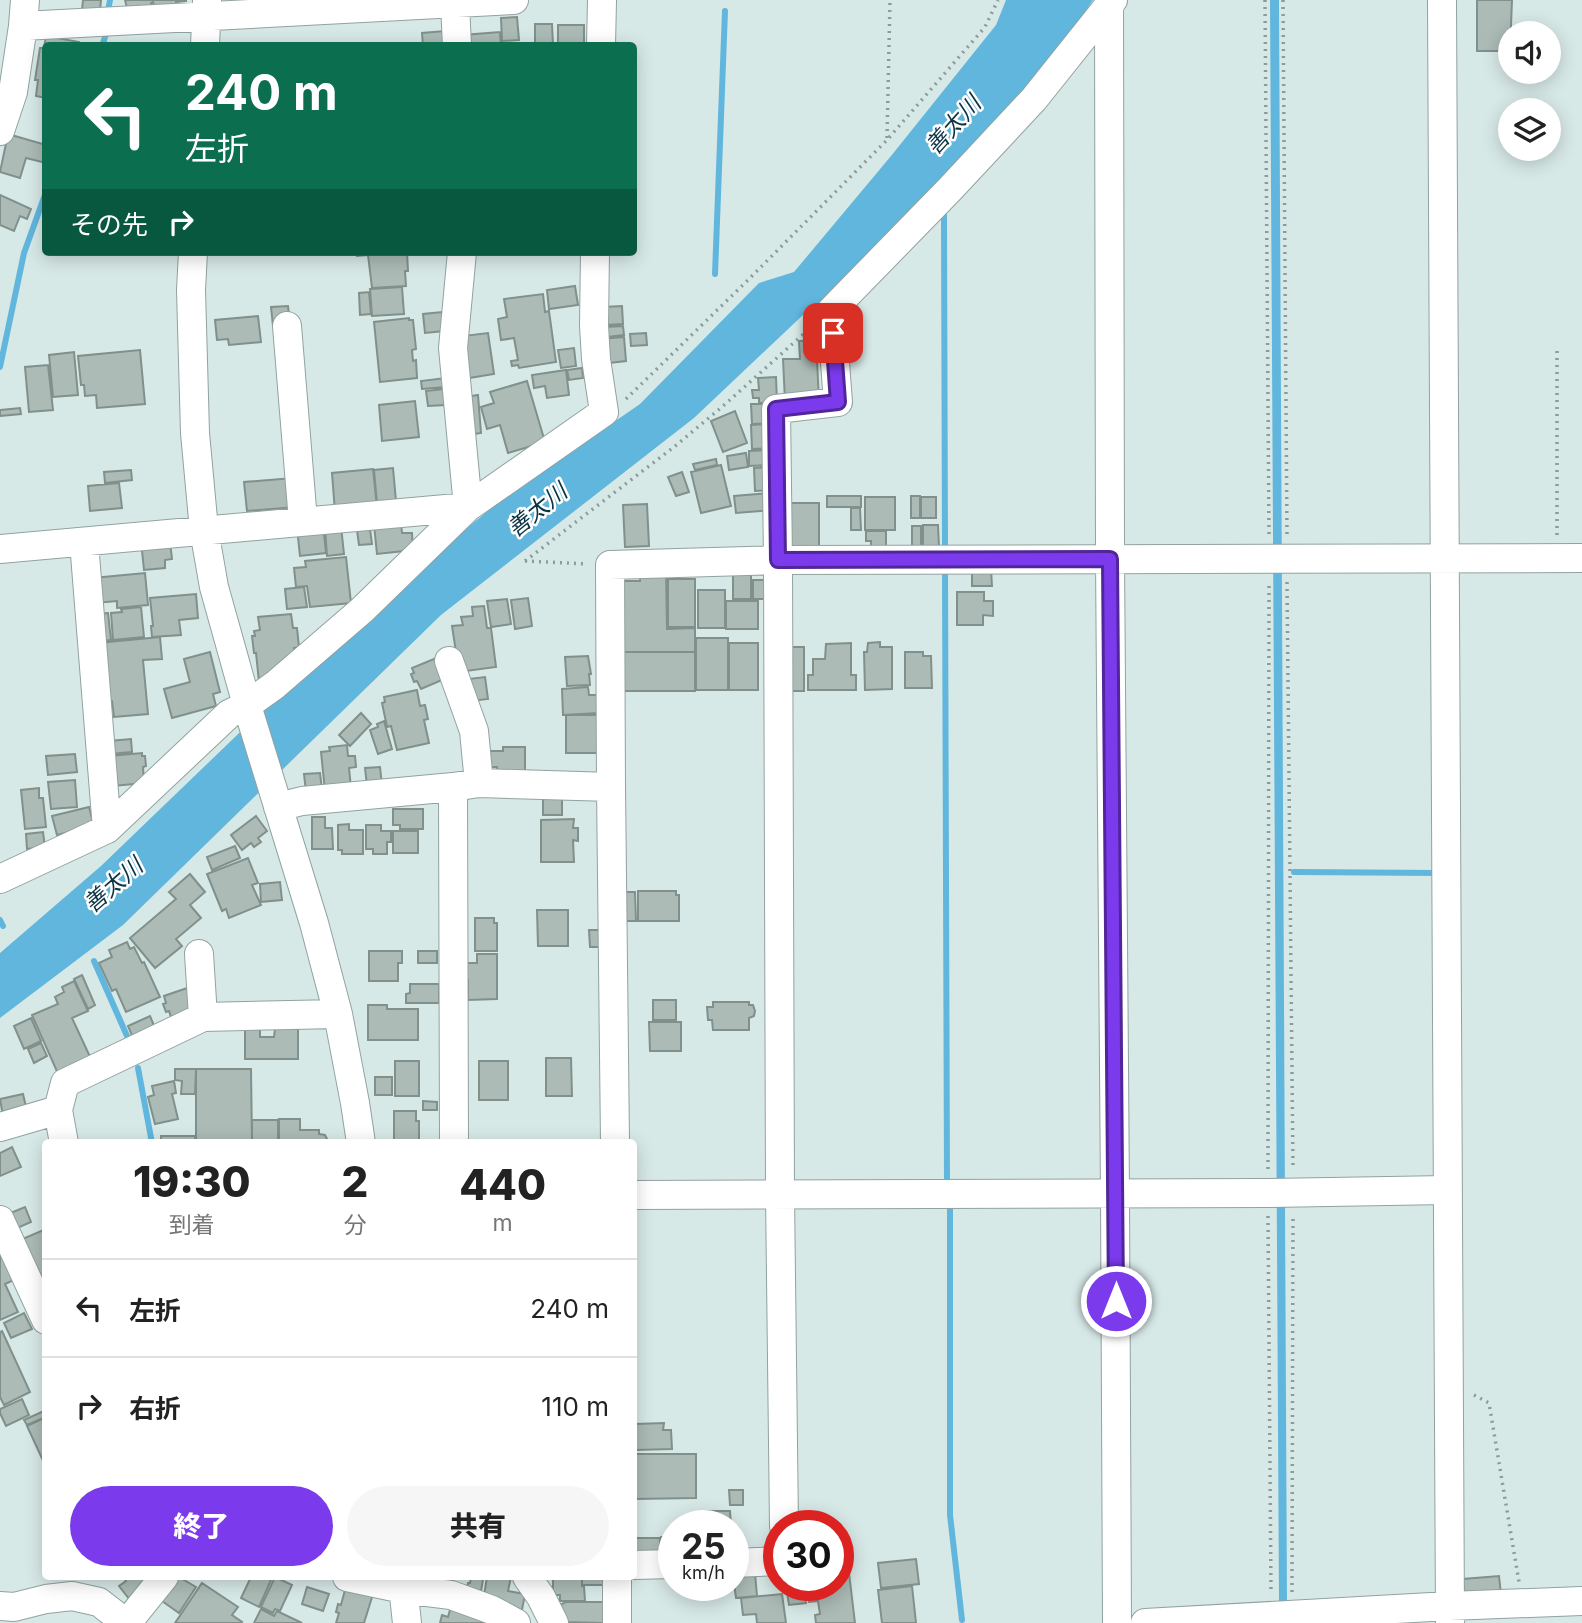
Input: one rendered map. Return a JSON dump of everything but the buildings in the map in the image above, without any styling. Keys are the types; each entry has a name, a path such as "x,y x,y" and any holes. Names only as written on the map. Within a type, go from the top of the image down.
{"street":[{"path":"0,131 13,92 18,15 207,8 455,4 514,0"},
{"path":"601,42 602,0"},
{"path":"1442,0 1450,1614"},
{"path":"784,1510 776,409 838,402 831,311 1034,99 1111,2"},
{"path":"1111,2 1110,559 1117,1623"},
{"path":"455,4 457,42"},
{"path":"205,42 207,8"},
{"path":"193,256 191,290 195,433 204,530 214,587 314,923 338,1014 360,1139"},
{"path":"462,256 453,348 468,507"},
{"path":"0,878 107,829 229,714 248,708 362,610 468,507 604,412 594,326 596,256"},
{"path":"286,326 303,522"},
{"path":"0,549 468,507"},
{"path":"83,542 107,829"},
{"path":"615,1139 610,565 778,560 1569,558"},
{"path":"449,661 474,731 466,785 454,1139"},
{"path":"275,797 302,801 466,785 611,786"},
{"path":"199,954 203,1017"},
{"path":"63,1139 58,1110 65,1083 203,1017 338,1014"},
{"path":"0,1127 58,1110"},
{"path":"637,1195 1447,1190"},
{"path":"0,1220 42,1311"},
{"path":"637,1565 658,1564"},
{"path":"0,1605 14,1607 72,1596 99,1602 127,1623 162,1580"},
{"path":"374,1580 402,1583 451,1595 492,1610 516,1623"},
{"path":"529,1580 554,1623"},
{"path":"617,1580 617,1623"},
{"path":"402,1583 407,1623"},
{"path":"1145,1623 1281,1616 1450,1614 1582,1601"}],"path":[{"path":"887,140 890,0"},
{"path":"604,412 628,398 887,140 985,27 998,0"},
{"path":"1265,0 1278,559 1281,1616"},
{"path":"1281,1616 1278,559 1283,0"},
{"path":"610,565 525,561 674,447 831,311"},
{"path":"1557,350 1569,558"}],"water":[{"name":"善太川","path":"1006,0 1093,0 1050,63 862,271 803,315 694,418 441,615 123,925 0,1018 0,953 101,866 261,712 405,579 505,497 640,404 759,283 794,272 996,25"},
{"path":"1270,0 1279,0 1287,1604 1279,1604"}],"waterway":[{"path":"108,11 110,0"},
{"path":"715,274 725,11"},
{"path":"103,42 107,31"},
{"path":"0,367 24,253 42,203"},
{"path":"944,215 945,551"},
{"path":"945,570 947,1186"},
{"path":"1294,872 1438,873"},
{"path":"0,920 3,926"},
{"path":"94,961 131,1045"},
{"path":"138,1068 151,1139"},
{"path":"950,1203 950,1515 962,1620"}],"route":[{"path":"833,333 838,402 776,409 778,560 1110,559 1116,1301"}]}
